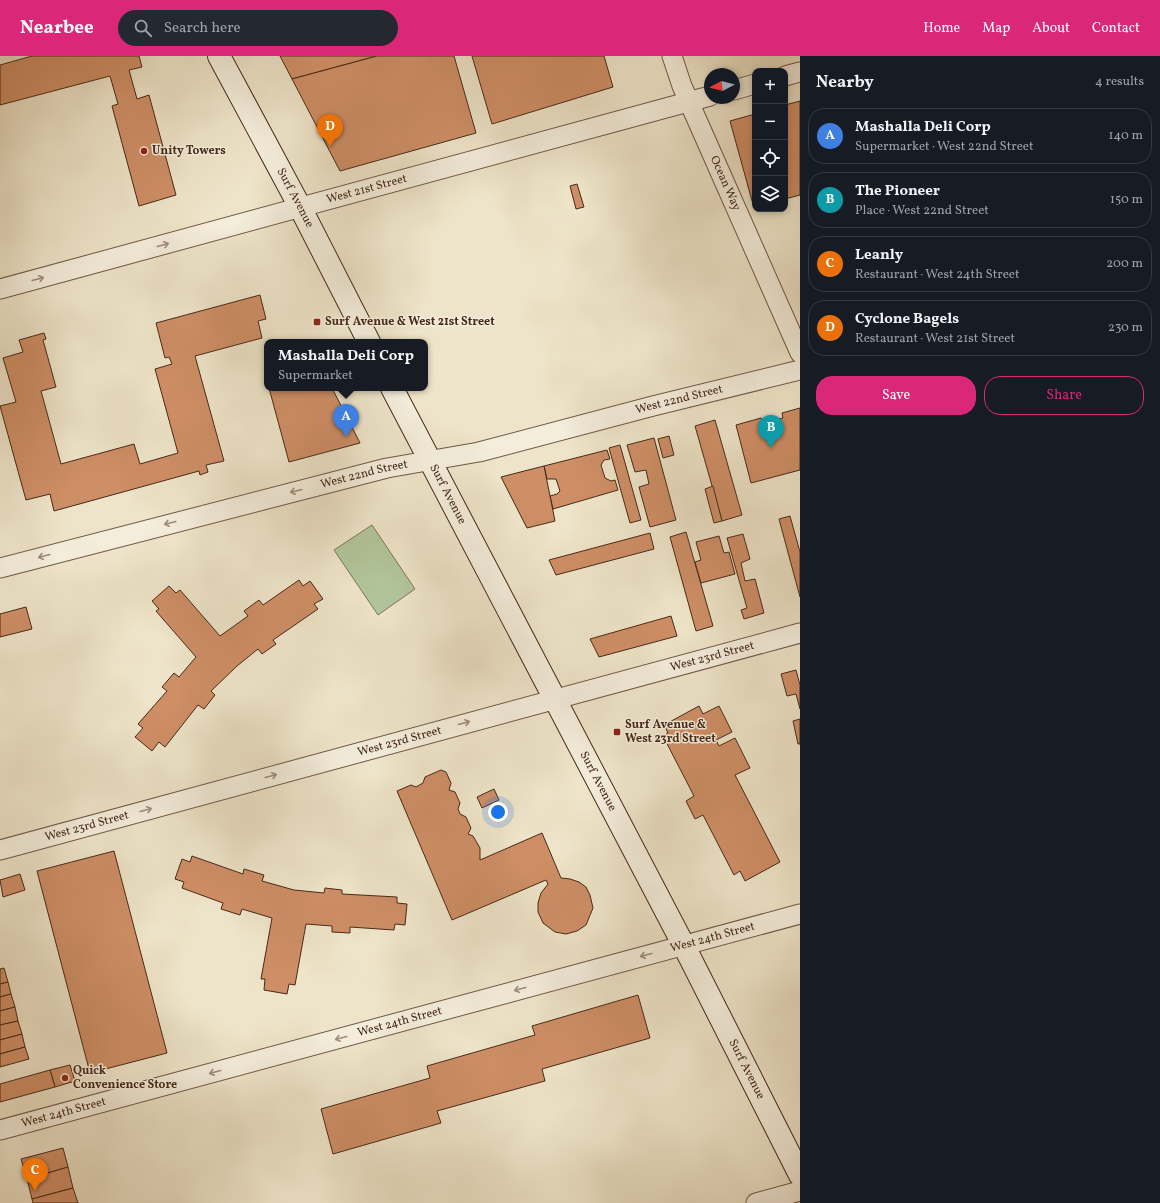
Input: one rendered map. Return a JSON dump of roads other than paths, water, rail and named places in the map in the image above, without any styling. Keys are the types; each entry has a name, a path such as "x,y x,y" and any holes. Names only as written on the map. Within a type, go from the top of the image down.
{"main road":[{"name":"Surf Avenue","path":"219,56 300,207 367,339"},
{"name":"Surf Avenue","path":"394,391 556,698 683,944 800,1176"}],"street":[{"name":"Ocean Way","path":"672,56 689,102 800,353"},
{"path":"788,75 800,72"},
{"path":"740,88 752,85"},
{"name":"West 21st Street","path":"0,289 704,98"},
{"name":"West 22nd Street","path":"0,568 387,468 479,452 645,408 800,370"},
{"name":"West 23rd Street","path":"0,850 800,633"},
{"name":"West 24th Street","path":"0,1130 683,944 800,914"},
{"path":"756,1203 800,1191"}],"place":[{"name":"Cyclone Bagels","path":"330,147"},
{"name":"Unity Towers","path":"144,151"},
{"name":"Surf Avenue & West 21st Street","path":"317,322"},
{"name":"Mashalla Deli Corp","path":"346,437"},
{"name":"The Pioneer","path":"771,448"},
{"name":"Surf Avenue & West 23rd Street","path":"617,732"},
{"name":"Quick Convenience Store","path":"65,1078"},
{"name":"Leanly","path":"35,1191"}]}
